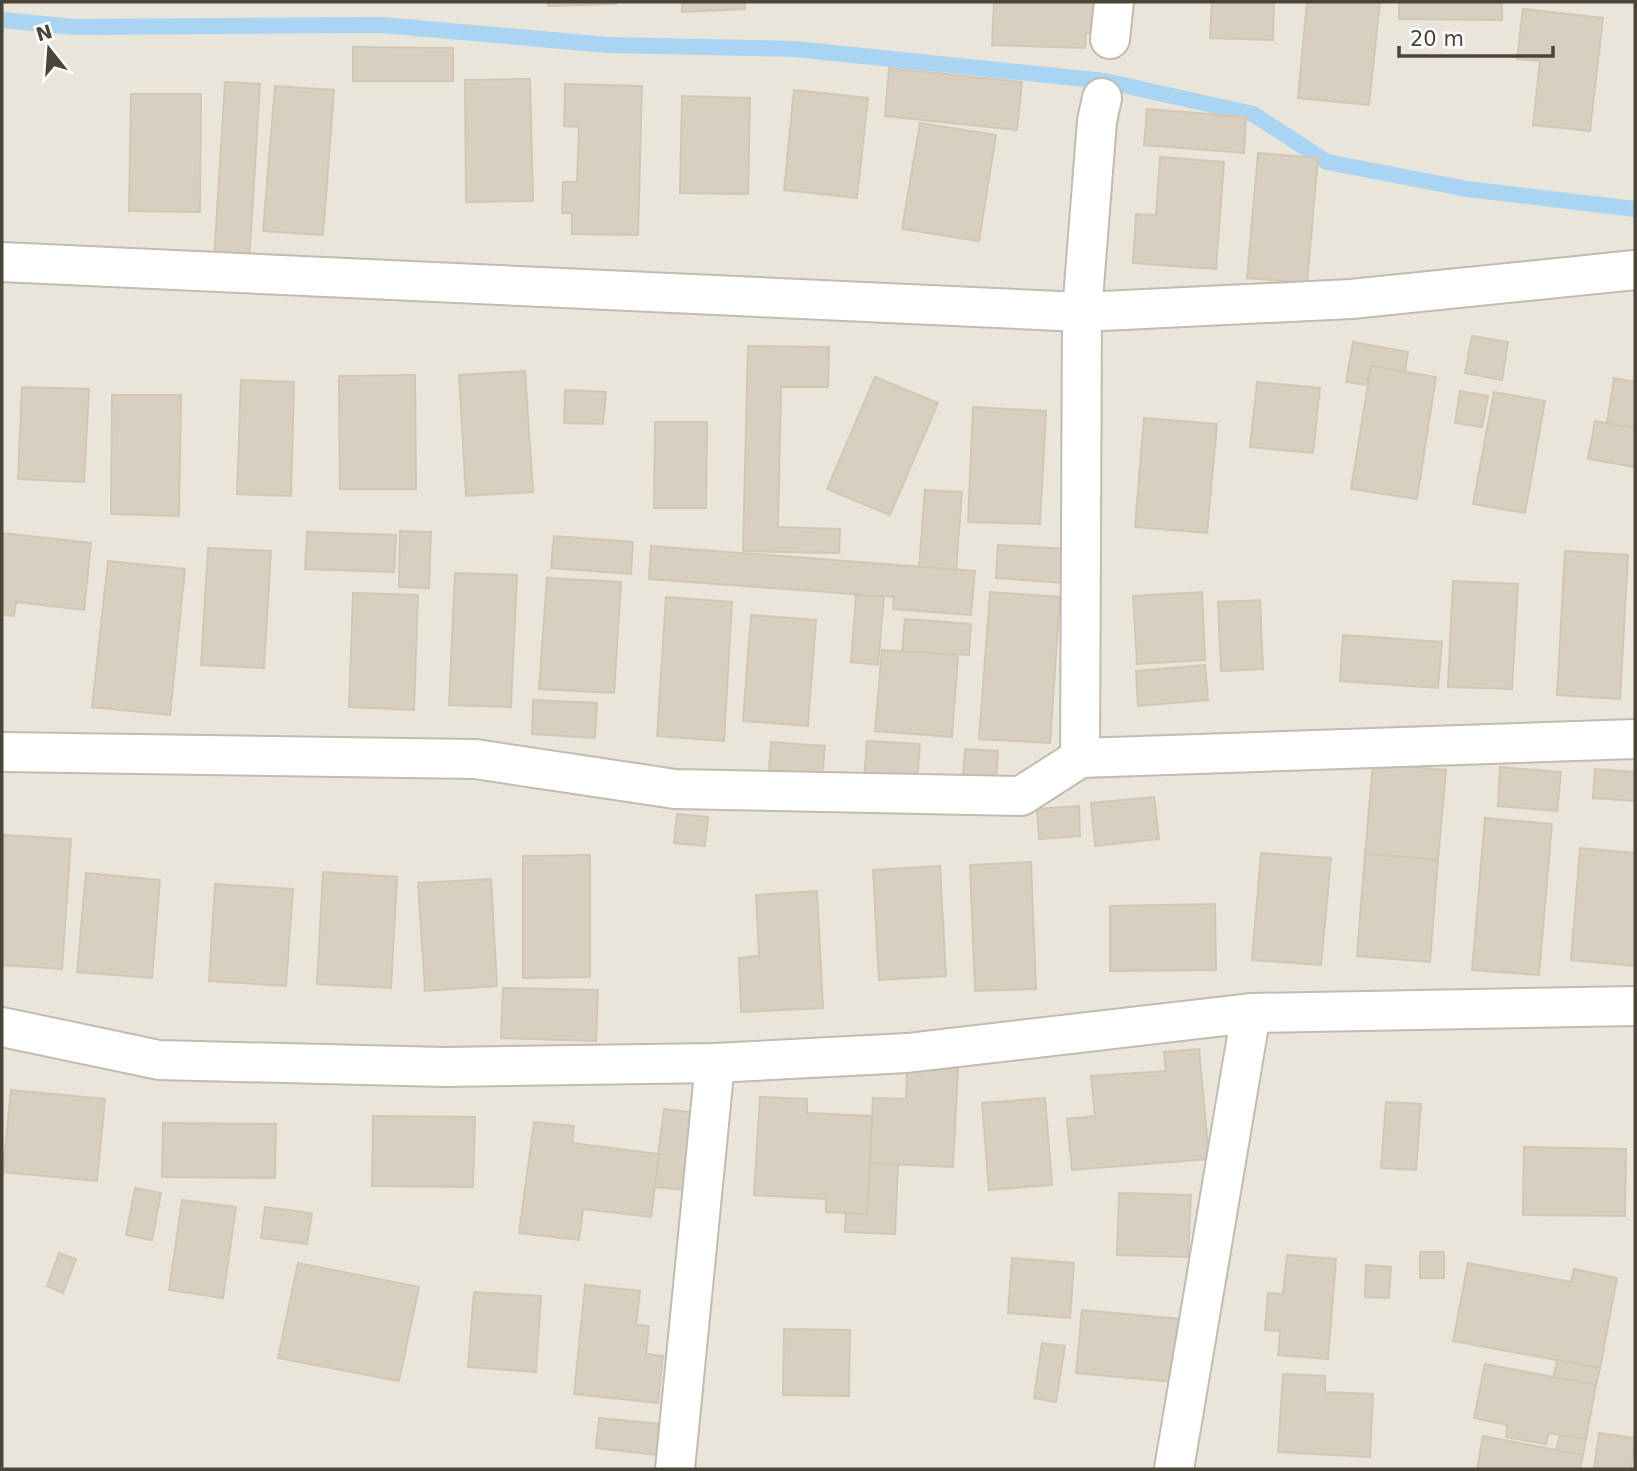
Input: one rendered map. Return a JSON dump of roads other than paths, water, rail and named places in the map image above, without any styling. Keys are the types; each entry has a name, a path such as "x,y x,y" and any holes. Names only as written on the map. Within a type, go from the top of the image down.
{"street":[{"path":"1110,39 1114,2"},
{"path":"1080,758 1082,313 1097,121 1102,98"},
{"path":"2,262 1082,313 1351,299 1635,270"},
{"path":"2,752 475,760 675,789 1021,796 1080,758 1635,738"},
{"path":"2,1027 159,1060 443,1067 715,1063 907,1053 1251,1013 1635,1006"},
{"path":"1174,1469 1251,1013"},
{"path":"675,1469 715,1063"}],"waterway":[{"path":"2,20 75,27 382,25 608,45 795,49 1105,81 1253,114 1327,162 1467,189 1635,209"}]}
